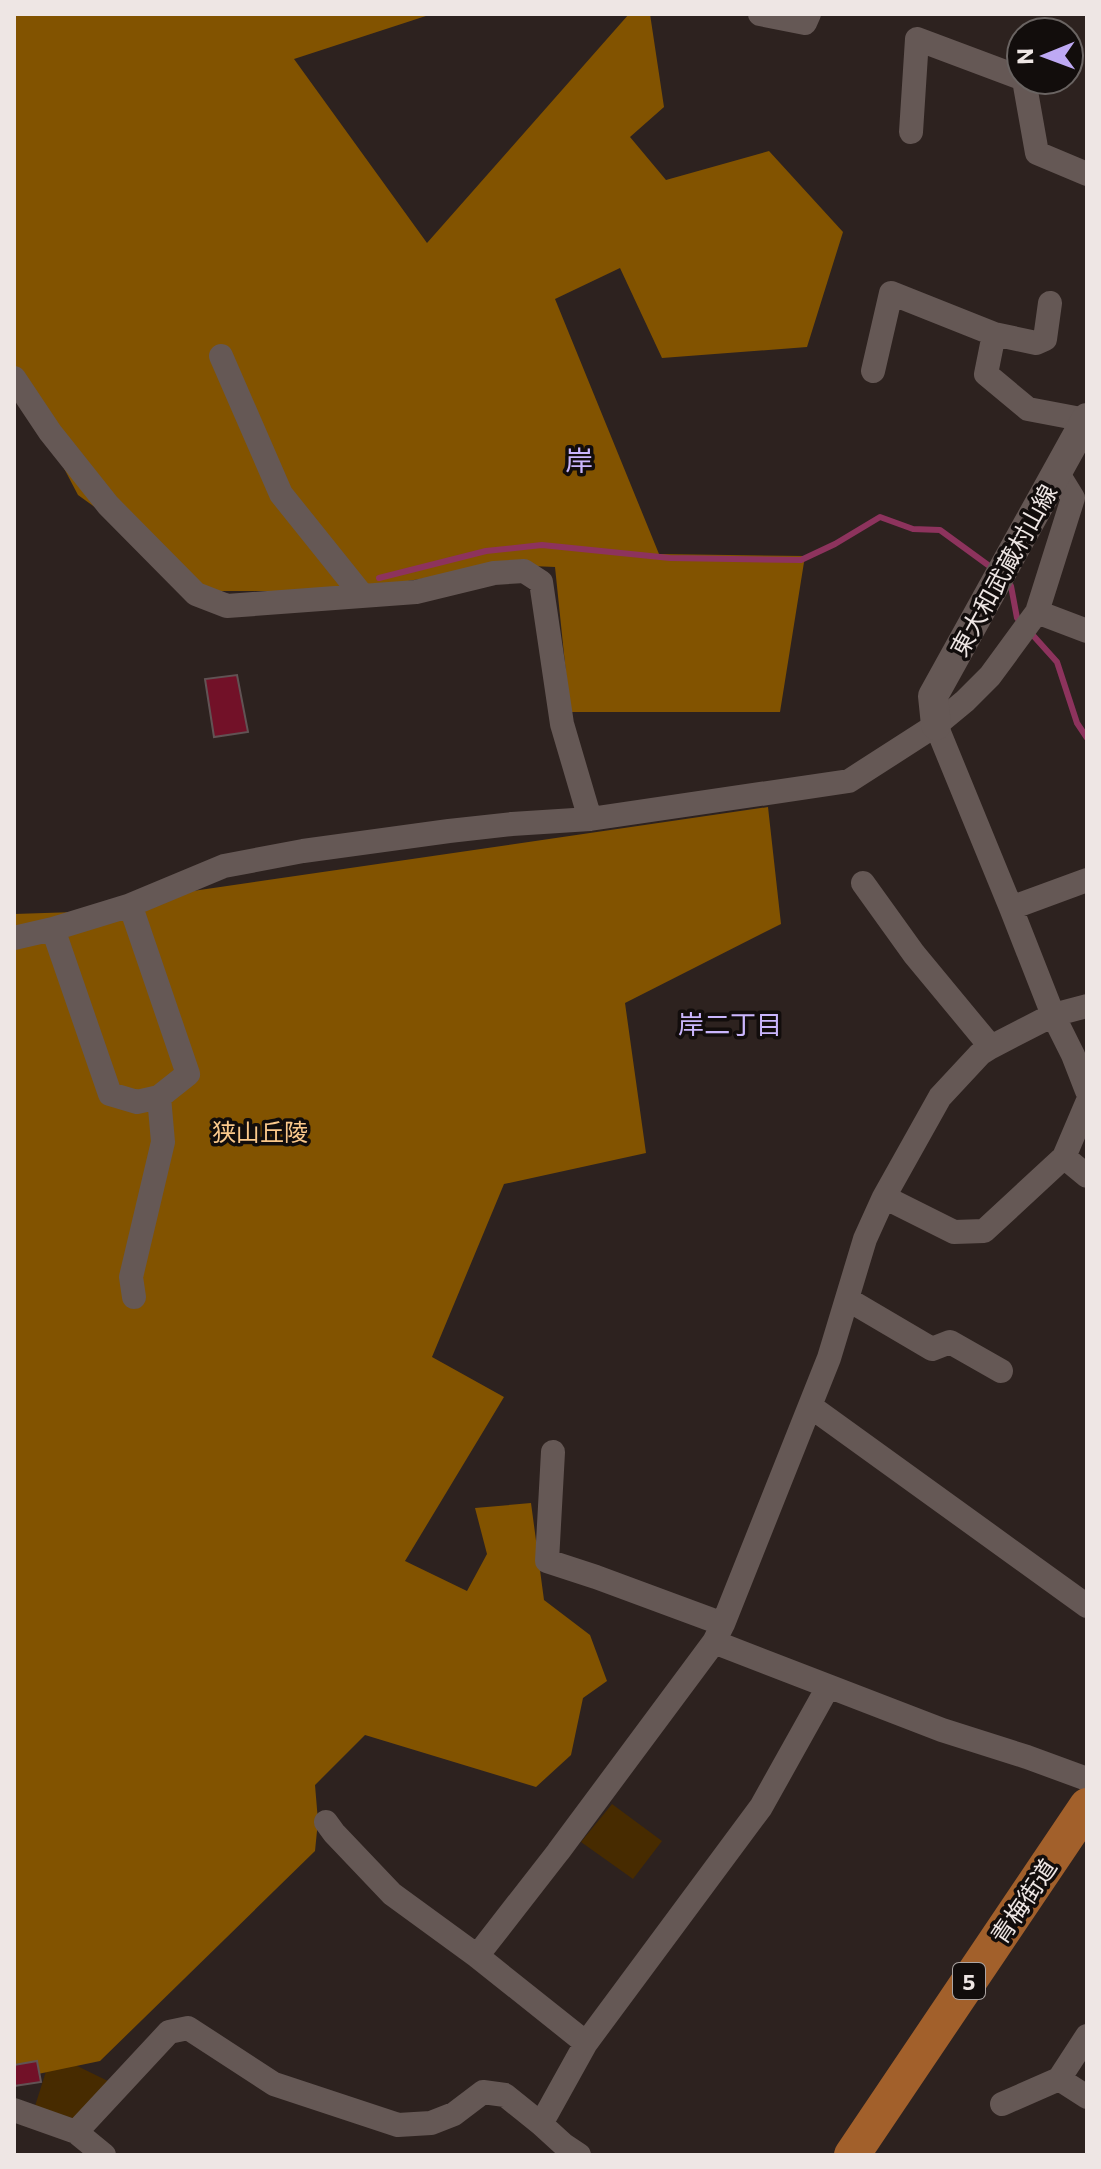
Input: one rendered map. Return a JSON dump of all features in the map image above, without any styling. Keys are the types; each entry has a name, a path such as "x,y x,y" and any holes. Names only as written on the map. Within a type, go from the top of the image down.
{"main road":[{"name":"青梅街道","path":"852,2155 1087,1806"}],"street":[{"path":"760,14 805,23 809,14"},
{"path":"911,132 917,39 1005,73"},
{"path":"1025,96 1037,153 1087,174"},
{"path":"873,371 891,293 994,334 1036,343 1045,339 1050,303"},
{"path":"994,334 986,374 1028,409 1087,419"},
{"path":"221,356 281,494 362,595"},
{"path":"14,378 50,432 108,505 196,594 227,606 416,592 494,573 524,571 541,582 562,724 590,819"},
{"name":"東大和武蔵村山線","path":"936,725 933,696 1087,419"},
{"path":"14,938 128,906 224,866 303,851 449,831 590,819 849,781 936,725 965,701 990,676 1029,623 1073,498 1057,472"},
{"path":"1029,623 1087,631"},
{"path":"936,725 1053,1015 1087,1091"},
{"path":"1011,908 1087,880"},
{"path":"863,883 914,954 991,1047"},
{"path":"53,929 110,1094 137,1102 159,1097 188,1074 128,906"},
{"path":"477,1956 558,1852 719,1633 829,1358 865,1239 884,1197 940,1097 980,1054 991,1047 1053,1015 1087,1006"},
{"path":"134,1297 131,1277 163,1142 159,1097"},
{"path":"884,1197 954,1232 984,1231 1064,1157 1087,1103"},
{"path":"1064,1157 1087,1176"},
{"path":"847,1299 932,1349 950,1342 1001,1371"},
{"path":"810,1406 1087,1606"},
{"path":"553,1452 547,1561 596,1577 828,1687 1087,1779"},
{"path":"541,2124 586,2043 761,1807 828,1687"},
{"path":"326,1822 392,1894 477,1956 586,2043"},
{"path":"76,2132 169,2032 188,2028 274,2084 398,2125 443,2119 483,2092 505,2095 579,2155"},
{"path":"1002,2104 1059,2079 1087,2036"},
{"path":"1059,2079 1087,2097"},
{"path":"14,2110 76,2132 104,2155"}],"shaded area":[{"path":"612,1804 662,1841 633,1879 581,1842"},
{"path":"67,2061 110,2082 75,2119 35,2106 48,2065"}],"green space":[{"path":"14,14 432,14 294,59 427,243 629,14 650,14 664,107 630,137 666,180 769,151 843,232 807,347 662,358 620,268 555,299 659,554 805,556 780,712 570,712 555,567 507,565 346,591 211,591 78,495 14,373"},
{"name":"狭山丘陵","path":"768,807 781,924 625,1003 646,1153 504,1184 432,1357 504,1397 405,1561 467,1591 487,1554 475,1508 531,1503 544,1600 590,1635 607,1681 583,1698 571,1755 536,1787 365,1735 315,1785 318,1821 315,1851 100,2061 14,2079 14,914 106,911 186,892"}],"building":[{"path":"237,675 248,732 214,737 205,679"},
{"path":"37,2061 41,2082 14,2086 14,2065"}],"waterway":[{"path":"379,578 486,551 542,545 670,558 801,560 880,517 913,529 940,530 988,565"},
{"path":"1011,586 1017,618 1023,624"},
{"path":"1030,632 1057,662 1077,723 1087,738"}],"district":[{"name":"岸","path":"579,460"},
{"name":"岸二丁目","path":"730,1023"}]}
